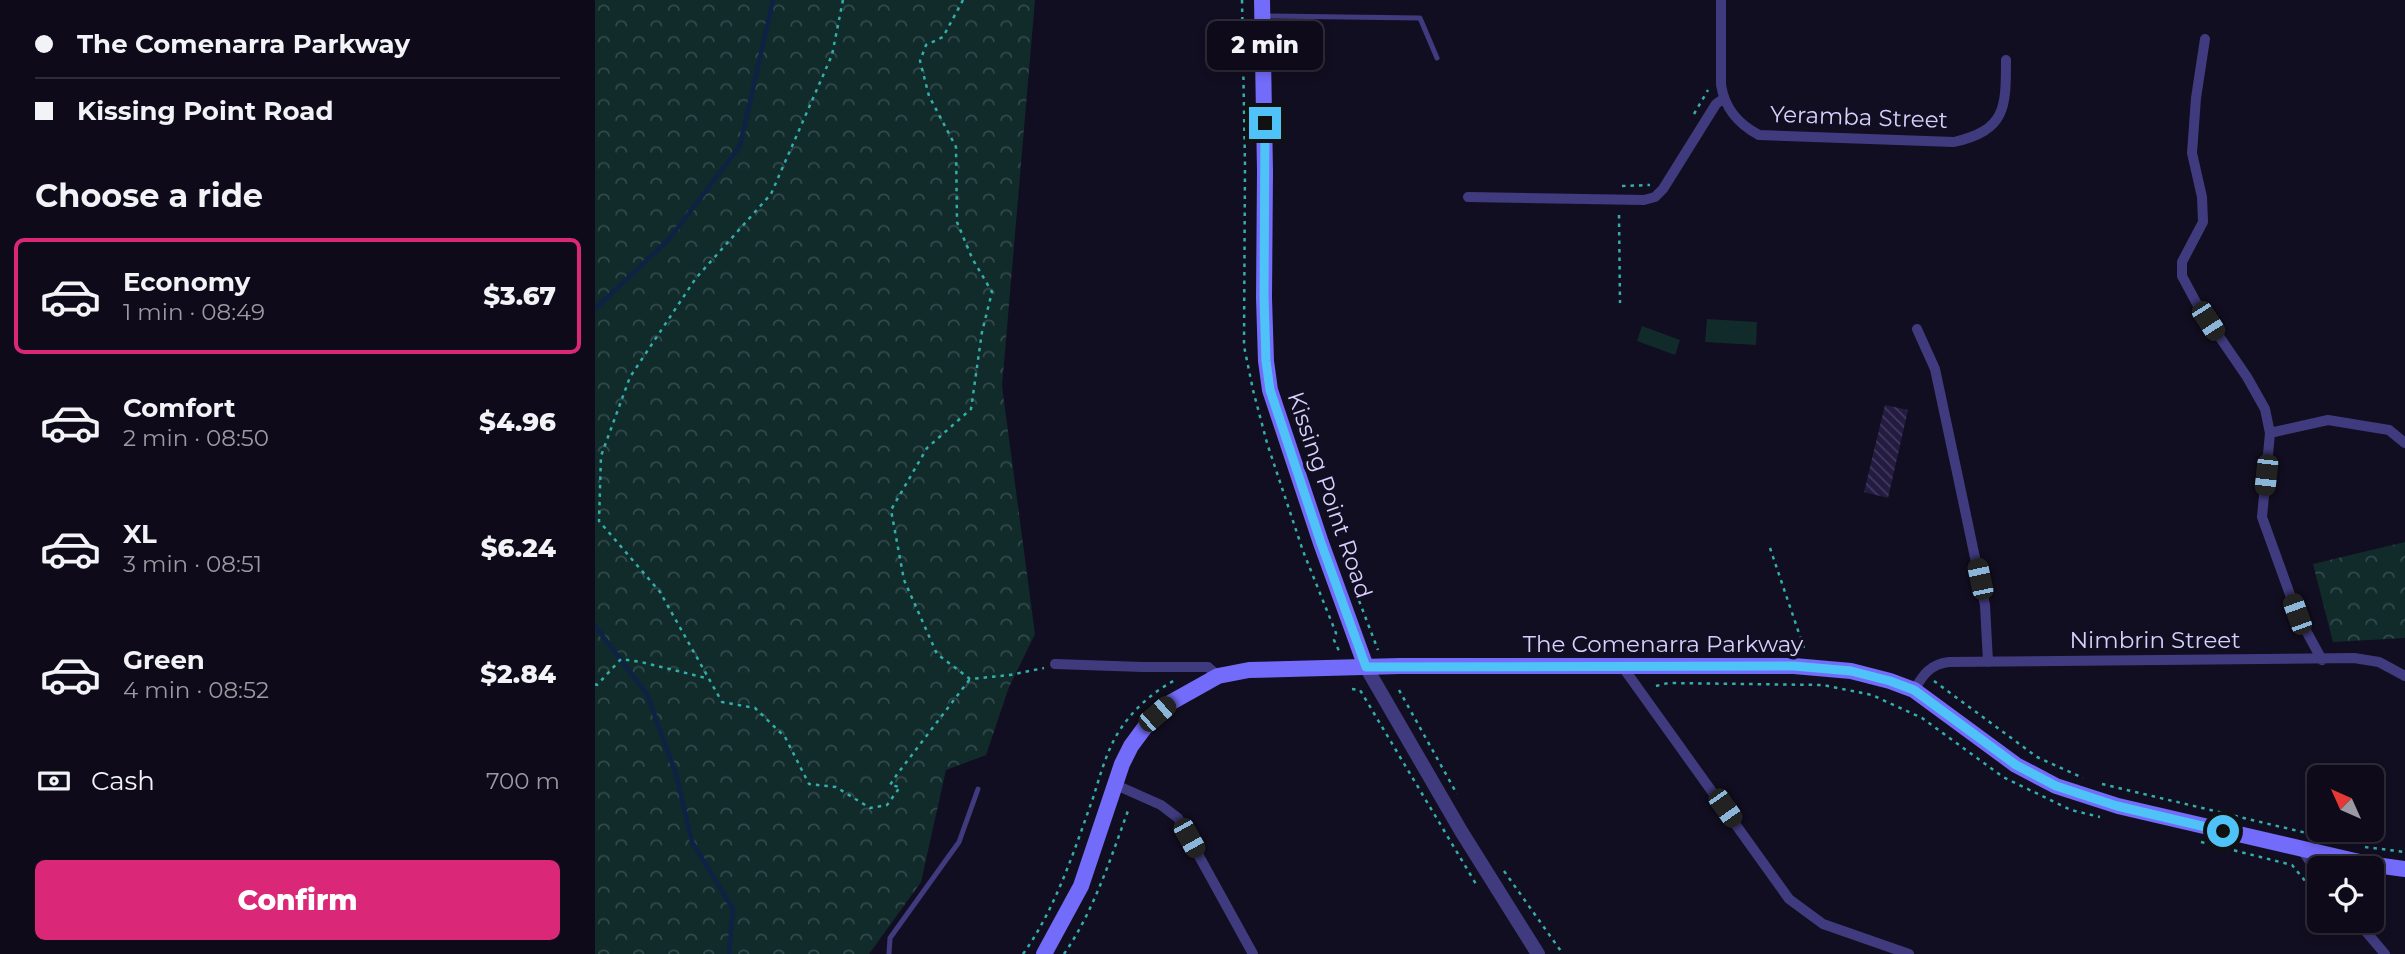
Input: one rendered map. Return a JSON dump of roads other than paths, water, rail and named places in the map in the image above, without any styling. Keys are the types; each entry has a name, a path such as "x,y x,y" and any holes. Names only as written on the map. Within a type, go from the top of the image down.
{"main road":[{"name":"Kissing Point Road","path":"1262,11 1264,298 1266,361 1270,390 1366,667"},
{"name":"The Comenarra Parkway","path":"1044,954 1080,886 1131,746 1157,714 1185,693 1218,676 1249,670 1622,666 1829,668 1871,676 1914,690 2016,765 2056,786 2117,806 2302,850 2405,869"}],"street":[{"path":"1468,197 1644,200 1655,197 1663,189 1716,104 1723,99 1721,0"},
{"path":"2205,39 2196,97 2192,153 2202,197 2203,222 2182,262 2182,276 2265,409 2270,433 2262,517 2297,614 2322,660"},
{"name":"Yeramba Street","path":"1723,99 1734,117 1759,135 1954,142 1976,137 1991,127 2002,111 2006,94 2007,60"},
{"path":"1917,329 1935,369 1956,463 1985,604 1988,662"},
{"path":"2270,433 2328,419 2389,429 2405,443"},
{"name":"Nimbrin Street","path":"1914,690 1925,673 1938,663 2368,659 2405,676"},
{"path":"1055,664 1208,667 1218,676"},
{"path":"1622,666 1789,899 1823,924 1909,954"},
{"name":"Kissing Point Road","path":"1366,667 1461,831 1538,954"},
{"path":"1116,785 1161,805 1178,818 1253,954"},
{"path":"2302,850 2307,857"},
{"path":"2367,933 2385,954"}],"lane":[{"path":"1262,11 1420,18 1437,58"},
{"path":"889,954 890,938 959,842 978,789"}],"waterway":[{"path":"595,309 670,238 740,146 773,0"},
{"path":"595,626 647,694 676,774 692,842 733,909 729,954"}]}
